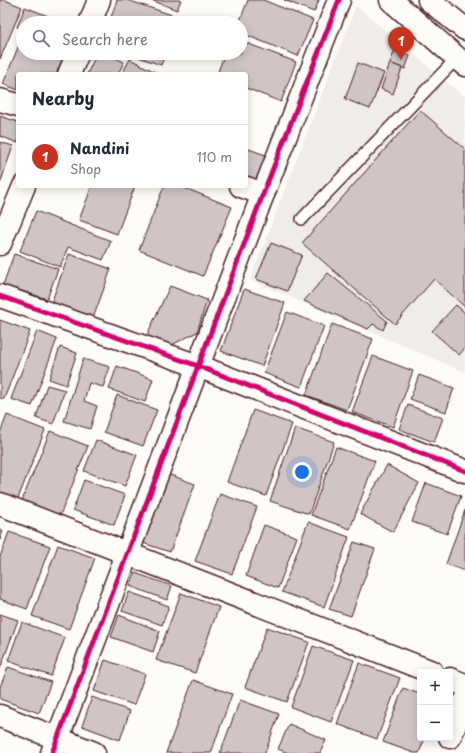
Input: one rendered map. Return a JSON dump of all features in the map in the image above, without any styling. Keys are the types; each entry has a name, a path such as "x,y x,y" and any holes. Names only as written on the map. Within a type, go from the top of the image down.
{"street":[{"path":"93,16 99,0"},
{"path":"55,746 263,194 339,0"},
{"path":"391,0 462,57"},
{"path":"429,0 465,29"},
{"path":"70,72 75,60"},
{"path":"0,100 16,104"},
{"path":"0,244 23,188"},
{"path":"246,188 263,194"},
{"path":"0,296 198,366 465,471"},
{"path":"0,504 424,669"},
{"path":"453,680 465,685"},
{"path":"453,730 465,701"},
{"path":"0,716 55,746 94,753"},
{"path":"443,753 448,741"}],"lane":[{"path":"302,219 462,57"}],"shaded area":[{"path":"356,6 465,97 465,372 250,280"}],"building":[{"path":"0,0 5,0 22,7 18,16 16,16 16,21 0,59"},
{"path":"117,0 127,0 175,16 111,16"},
{"path":"151,0 181,0 177,10"},
{"path":"248,0 263,0 313,20 298,56 248,36 248,16 242,16"},
{"path":"284,0 319,0 314,12"},
{"path":"25,7 48,16 21,16"},
{"path":"248,44 296,62 281,102 248,89 248,72 218,72 222,60 248,60"},
{"path":"395,50 410,56 405,69 390,63"},
{"path":"16,52 16,60 65,60 61,72 16,72 16,89 3,84"},
{"path":"94,60 120,60 124,62 119,72 88,72"},
{"path":"129,60 132,60 155,72 123,72"},
{"path":"147,60 163,60 161,65"},
{"path":"358,63 384,73 370,109 345,99"},
{"path":"390,63 402,68 393,94 381,89"},
{"path":"420,110 465,149 465,307 434,279 395,324 302,243"},
{"path":"0,116 16,121 16,142 0,136"},
{"path":"0,142 13,146 0,184"},
{"path":"248,149 271,157 259,188 248,184"},
{"path":"91,188 134,188 117,234 79,220"},
{"path":"163,188 185,188 232,207 203,276 139,250"},
{"path":"36,211 111,241 103,260 68,247 60,267 20,251"},
{"path":"271,243 302,255 287,291 256,279"},
{"path":"14,254 58,269 47,299 3,285"},
{"path":"69,254 111,269 92,321 50,306"},
{"path":"328,273 387,321 383,330 373,324 368,329 304,301"},
{"path":"170,286 207,300 197,332 166,348 145,339"},
{"path":"244,289 285,303 262,366 221,351"},
{"path":"456,305 465,313 465,348 459,355 432,331"},
{"path":"287,312 324,326 301,387 264,373"},
{"path":"0,320 30,331 4,399 0,398"},
{"path":"332,324 373,339 347,410 306,395"},
{"path":"37,331 57,339 32,406 11,399"},
{"path":"60,347 77,353 66,385 49,379"},
{"path":"373,356 413,371 393,427 352,412"},
{"path":"83,359 110,367 103,387 89,383 84,401 97,406 90,429 64,421"},
{"path":"117,366 153,379 145,402 109,389"},
{"path":"419,375 454,388 446,412 410,399"},
{"path":"47,385 65,390 53,424 36,418"},
{"path":"117,395 157,410 143,446 104,432"},
{"path":"408,405 443,418 434,442 399,429"},
{"path":"253,410 292,424 266,496 227,482"},
{"path":"7,415 45,430 17,501 0,495 0,433"},
{"path":"295,428 334,442 309,514 270,501"},
{"path":"50,431 88,446 59,518 21,503"},
{"path":"96,440 137,455 125,486 84,471"},
{"path":"336,447 375,461 350,529 311,515"},
{"path":"387,465 419,483 393,532 360,514"},
{"path":"165,473 195,484 170,552 140,542"},
{"path":"84,480 125,495 114,525 73,510"},
{"path":"426,483 461,496 447,534 412,522"},
{"path":"220,494 257,507 232,574 195,561"},
{"path":"465,510 465,571 446,564"},
{"path":"308,522 349,537 324,607 282,592"},
{"path":"264,525 297,537 278,588 246,576"},
{"path":"0,529 3,531 0,540"},
{"path":"9,532 50,546 27,609 0,599 0,557"},
{"path":"354,542 375,549 351,616 329,609"},
{"path":"58,545 95,558 69,629 32,616"},
{"path":"135,573 172,586 167,600 130,586"},
{"path":"129,592 169,606 162,625 122,611"},
{"path":"181,593 219,607 195,673 156,660"},
{"path":"0,614 18,620 0,669"},
{"path":"119,615 160,631 153,652 111,637"},
{"path":"22,622 65,638 51,676 8,661"},
{"path":"267,627 309,642 287,702 245,687"},
{"path":"313,646 354,660 331,722 291,707"},
{"path":"105,660 145,674 134,705 94,691"},
{"path":"359,663 400,678 377,739 337,724"},
{"path":"8,667 51,682 39,713 0,699 0,687"},
{"path":"193,680 232,694 211,753 166,753"},
{"path":"403,688 417,693 417,741 424,741 419,753 414,753 383,742"},
{"path":"92,697 130,711 120,740 82,726"},
{"path":"240,700 279,714 265,753 220,753"},
{"path":"289,724 326,740 320,753 288,753 278,749"}],"cycle path":[{"path":"52,753 263,194 339,0"},
{"path":"0,296 198,366 465,471"}],"place":[{"name":"Nandini","path":"401,60"}]}
